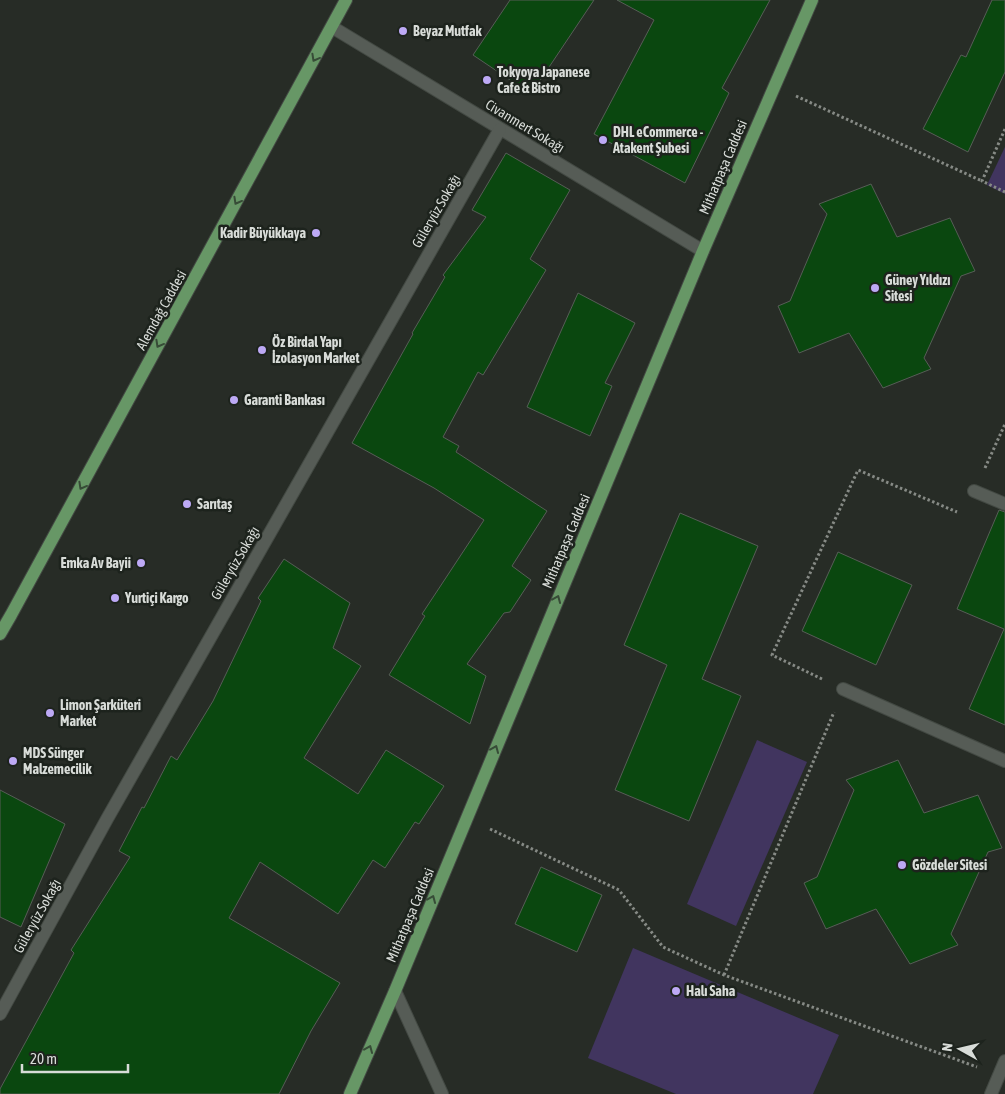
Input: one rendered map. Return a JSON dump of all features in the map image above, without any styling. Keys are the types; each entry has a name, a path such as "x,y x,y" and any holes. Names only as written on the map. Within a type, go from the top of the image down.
{"main road":[{"name":"Alemdağ Caddesi","path":"0,634 346,0"},
{"name":"Mithatpaşa Caddesi","path":"350,1094 395,991 703,250 812,0"}],"street":[{"name":"Civanmert Sokağı","path":"332,27 703,250"},
{"name":"Güleryüz Sokağı","path":"0,1014 107,819 500,129"},
{"path":"974,492 1005,504"},
{"path":"843,689 1005,760"},
{"path":"395,991 442,1094"},
{"path":"991,1094 1005,1061"}],"path":[{"path":"774,86 1005,192"},
{"path":"982,181 1005,129"},
{"path":"724,974 843,689 772,655 858,470 962,514 1005,424"},
{"path":"466,818 619,890 663,947 724,974 999,1075"}],"shaded area":[{"path":"1005,147 1005,194 987,185"},
{"path":"757,740 807,762 736,926 687,904"},
{"name":"Halı Saha","path":"633,948 839,1035 813,1094 676,1094 588,1058"}],"building":[{"path":"510,0 594,0 531,94 473,55"},
{"path":"617,0 770,0 722,88 729,93 685,183 594,134 654,20"},
{"path":"992,0 1005,0 1005,72 968,152 923,129 961,55 966,57"},
{"path":"506,153 570,190 530,259 546,270 483,375 478,372 443,437 459,446 456,452 547,511 512,566 531,580 510,612 504,613 467,664 486,676 470,724 389,675 425,616 422,614 484,520 434,488 352,443 445,277 443,275 486,217 472,210"},
{"name":"Güney Yıldızı Sitesi","path":"871,184 897,237 950,218 975,271 961,276 924,358 931,369 883,388 849,333 799,353 778,306 790,301 827,214 819,204"},
{"path":"578,293 635,323 605,383 612,386 590,436 527,407"},
{"path":"999,510 1005,512 1005,725 969,709 1004,629 957,609"},
{"path":"680,513 758,546 702,679 741,696 689,821 615,790 667,665 624,645"},
{"path":"838,552 912,585 876,665 802,631"},
{"path":"284,559 350,603 333,648 361,666 304,758 358,794 386,750 444,786 419,824 415,822 385,868 373,860 338,914 260,862 229,918 340,983 311,1031 279,1094 0,1094 0,1089 74,953 71,950 130,857 119,851 142,807 144,808 171,756 177,760 213,701 261,601 258,598"},
{"name":"Gözdeler Sitesi","path":"898,760 924,813 978,795 1002,848 988,852 951,934 958,945 910,964 876,909 826,929 804,883 817,877 854,790 846,780"},
{"path":"0,790 65,824 21,927 0,917"},
{"path":"541,867 602,895 577,952 515,924"}],"place":[{"name":"Beyaz Mutfak","path":"403,31"},
{"name":"Tokyoya Japanese Cafe & Bistro","path":"487,80"},
{"name":"DHL eCommerce - Atakent Şubesi","path":"603,140"},
{"name":"Kadir Büyükkaya","path":"316,233"},
{"name":"Güney Yıldızı Sitesi","path":"875,288"},
{"name":"Öz Birdal Yapı İzolasyon Market","path":"262,350"},
{"name":"Garanti Bankası","path":"234,400"},
{"name":"Sarıtaş","path":"187,504"},
{"name":"Emka Av Bayii","path":"141,563"},
{"name":"Yurtiçi Kargo","path":"115,598"},
{"name":"Limon Şarküteri Market","path":"50,713"},
{"name":"MDS Sünger Malzemecilik","path":"13,761"},
{"name":"Gözdeler Sitesi","path":"902,865"},
{"name":"Halı Saha","path":"676,991"}]}
